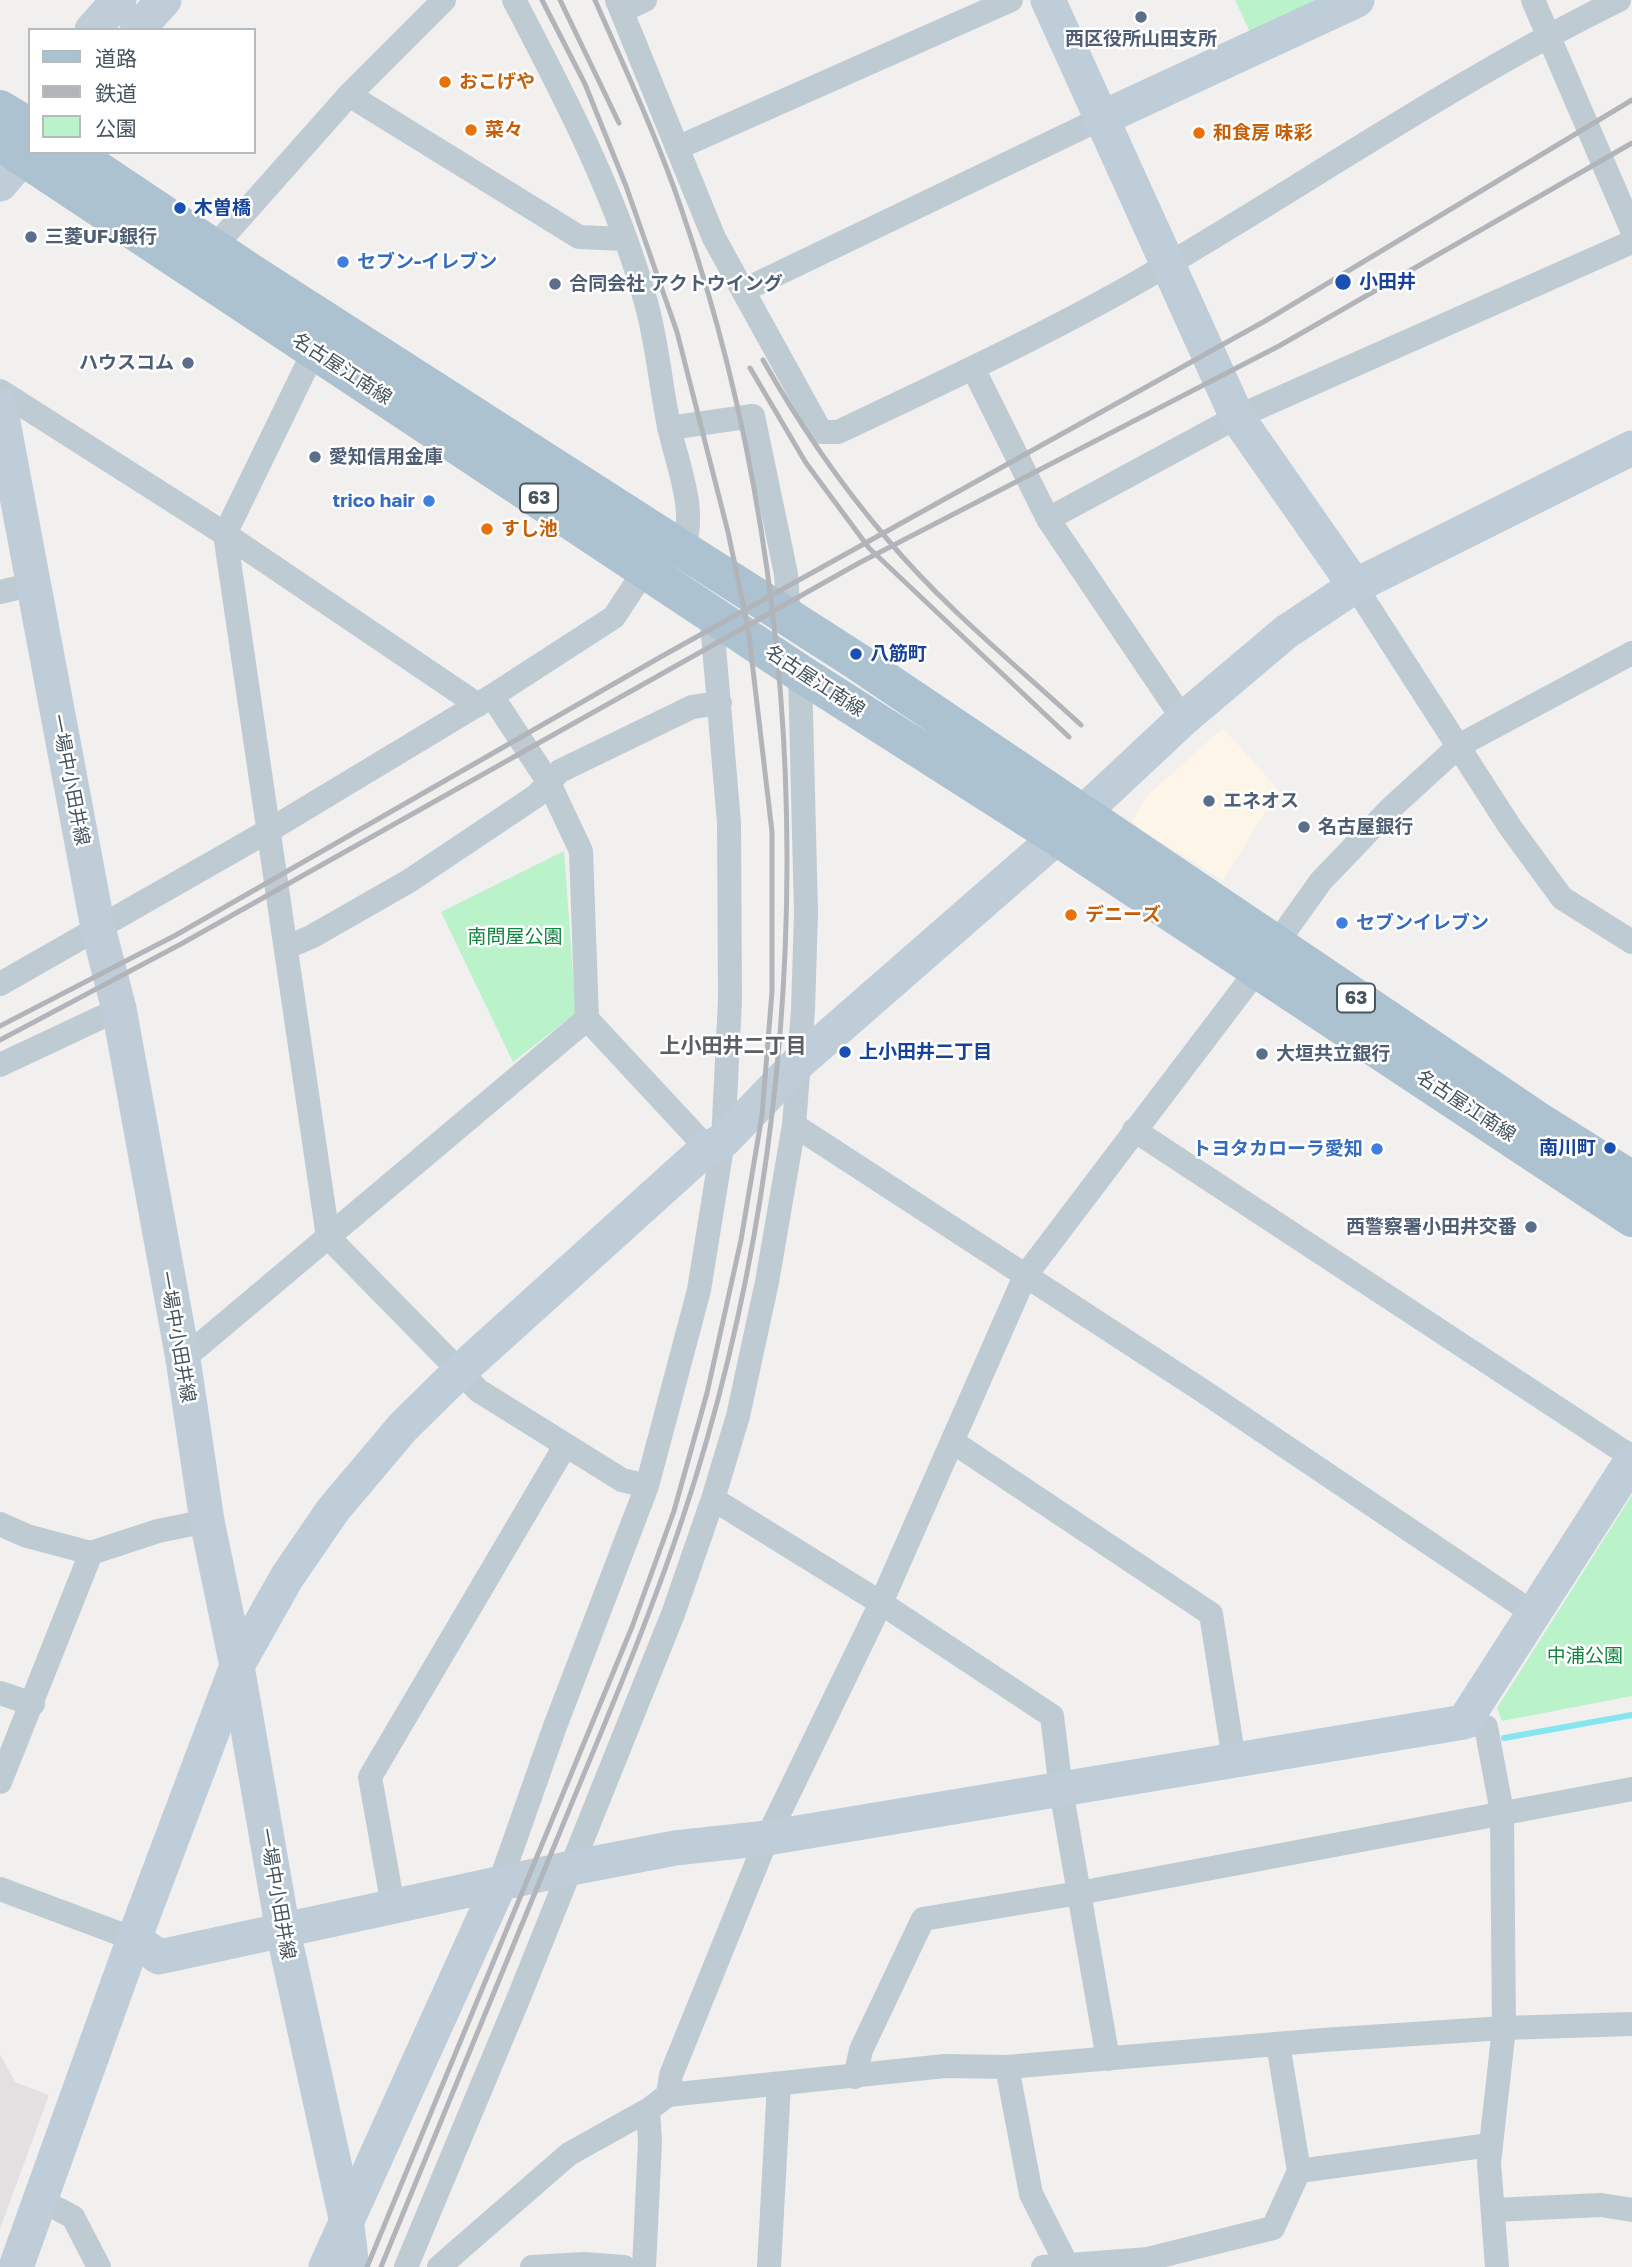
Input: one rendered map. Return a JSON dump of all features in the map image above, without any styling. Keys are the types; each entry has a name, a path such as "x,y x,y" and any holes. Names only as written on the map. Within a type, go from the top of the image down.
{"main road":[{"name":"名古屋江南線","path":"40,154 314,351 711,611 800,673 1070,825"},
{"name":"名古屋江南線","path":"74,154 253,274 789,617 1070,825 1267,956 1632,1218"},
{"name":"名古屋江南線","path":"1267,956 1632,1180"}],"street":[{"path":"94,28 119,0"},
{"path":"139,28 164,0"},
{"path":"215,246 349,95 444,0"},
{"path":"514,0 556,80 624,239 647,307 669,428 688,508 690,532 683,550"},
{"path":"645,0 620,5 677,148 714,238 821,432 838,432 973,368 1169,264 1548,35 1619,0"},
{"path":"677,148 1012,0"},
{"path":"1048,0 1237,417 1355,586 1460,745 1510,827 1562,898 1632,942"},
{"path":"744,290 1100,119 1357,0"},
{"path":"1533,0 1622,181 1632,230"},
{"path":"349,95 579,237 624,239"},
{"path":"1048,519 1237,417 1632,242"},
{"path":"314,351 225,534 328,1237 479,1391 622,1480 647,1486"},
{"path":"973,368 1048,519 1183,719"},
{"path":"0,391 485,700 549,783 581,851 587,1019 715,1144"},
{"name":"一場中小田井線","path":"0,406 17,588 119,1009 183,1359 207,1521 237,1666 283,1931 346,2218 352,2267"},
{"path":"669,428 753,416 786,574 789,617"},
{"path":"16,2267 134,1939 237,1666 287,1577 332,1510 402,1427 459,1372 715,1144 798,1063 1070,825 1183,719 1286,632 1355,586 1632,448"},
{"path":"0,984 268,831 485,700 614,617 646,568"},
{"path":"326,2267 499,1885 554,1729 647,1486 699,1290 730,1000 732,899 720,703 711,611"},
{"path":"668,2095 671,2075 767,1838 881,1603 1025,1276 1321,881 1391,808 1460,745 1632,653"},
{"path":"406,2267 673,1614 713,1499 738,1416 768,1282 794,1125 806,914 800,673"},
{"path":"287,947 310,937 409,881 537,796 560,771 692,707 720,703"},
{"path":"0,1065 119,1009"},
{"path":"183,1359 587,1019"},
{"path":"794,1125 1214,1398 1533,1613"},
{"path":"1134,1130 1632,1459 1464,1722"},
{"path":"953,1442 1211,1614 1234,1760"},
{"path":"393,1906 370,1777 565,1446"},
{"path":"713,1499 881,1603 1052,1716 1061,1790 1108,2059"},
{"path":"0,1524 27,1536 91,1553 158,1531 207,1521"},
{"path":"0,1782 91,1553"},
{"path":"0,1693 33,1704"},
{"path":"0,1889 134,1939 159,1957 676,1848 767,1838 1464,1722 1486,1727 1502,1812 1504,2028 1490,2145 1497,2267"},
{"path":"855,2077 861,2050 923,1919 1079,1893 1632,1789"},
{"path":"439,2267 569,2154 648,2110 668,2095 945,2066 1006,2067 1504,2028 1632,2024"},
{"path":"1006,2067 1031,2194 1059,2266 1148,2259 1273,2228 1299,2171 1278,2044"},
{"path":"769,2267 779,2084"},
{"path":"644,2267 650,2142 648,2110"},
{"path":"1299,2171 1490,2145"},
{"path":"41,2200 73,2217 99,2267"},
{"path":"1493,2210 1601,2205 1632,2210"},
{"path":"532,2267 584,2264 624,2267"}],"shaded area":[{"name":"エネオス","path":"1223,728 1282,794 1269,806 1223,880 1139,829 1132,821 1147,796"},
{"path":"0,2054 15,2082 49,2095 0,2229"}],"green space":[{"path":"1235,0 1319,0 1250,32"},
{"name":"南問屋公園","path":"564,851 576,1013 513,1062 441,912"},
{"name":"中浦公園","path":"1632,1495 1632,1696 1502,1721 1497,1708"}],"waterway":[{"path":"1504,1738 1632,1715"}],"railway":[{"path":"367,2267 632,1627 674,1511 707,1393 741,1240 762,1115 772,992 772,832 748,627 728,532 677,332 626,186 585,84 542,0"},
{"path":"560,0 619,123"},
{"path":"381,2267 625,1674 683,1517 728,1359 761,1196 780,1030 787,862 781,695 761,529 728,366 681,208 651,129 595,0"},
{"path":"0,1026 176,935 664,655 1265,321 1632,100"},
{"path":"0,1040 181,944 859,563 1279,346 1632,143"},
{"path":"763,360 821,453 888,540 957,613 1081,725"},
{"path":"750,368 806,463 869,548 1069,737"}],"place":[{"name":"西区役所山田支所","path":"1141,17"},
{"name":"おこげや","path":"445,82"},
{"name":"菜々","path":"471,130"},
{"name":"和食房 味彩","path":"1199,133"},
{"name":"木曽橋","path":"180,208"},
{"name":"三菱UFJ銀行","path":"31,237"},
{"name":"セブン-イレブン","path":"343,262"},
{"name":"小田井","path":"1343,282"},
{"name":"合同会社 アクトウイング","path":"555,284"},
{"name":"ハウスコム","path":"188,363"},
{"name":"愛知信用金庫","path":"315,457"},
{"name":"trico hair","path":"429,501"},
{"name":"すし池","path":"487,529"},
{"name":"八筋町","path":"856,654"},
{"name":"エネオス","path":"1209,801"},
{"name":"名古屋銀行","path":"1304,827"},
{"name":"デニーズ","path":"1071,915"},
{"name":"セブンイレブン","path":"1342,923"},
{"name":"上小田井二丁目","path":"845,1052"},
{"name":"大垣共立銀行","path":"1262,1054"},
{"name":"南川町","path":"1610,1148"},
{"name":"トヨタカローラ愛知","path":"1377,1149"},
{"name":"西警察署小田井交番","path":"1531,1227"}],"district":[{"name":"上小田井二丁目","path":"733,1046"}]}
